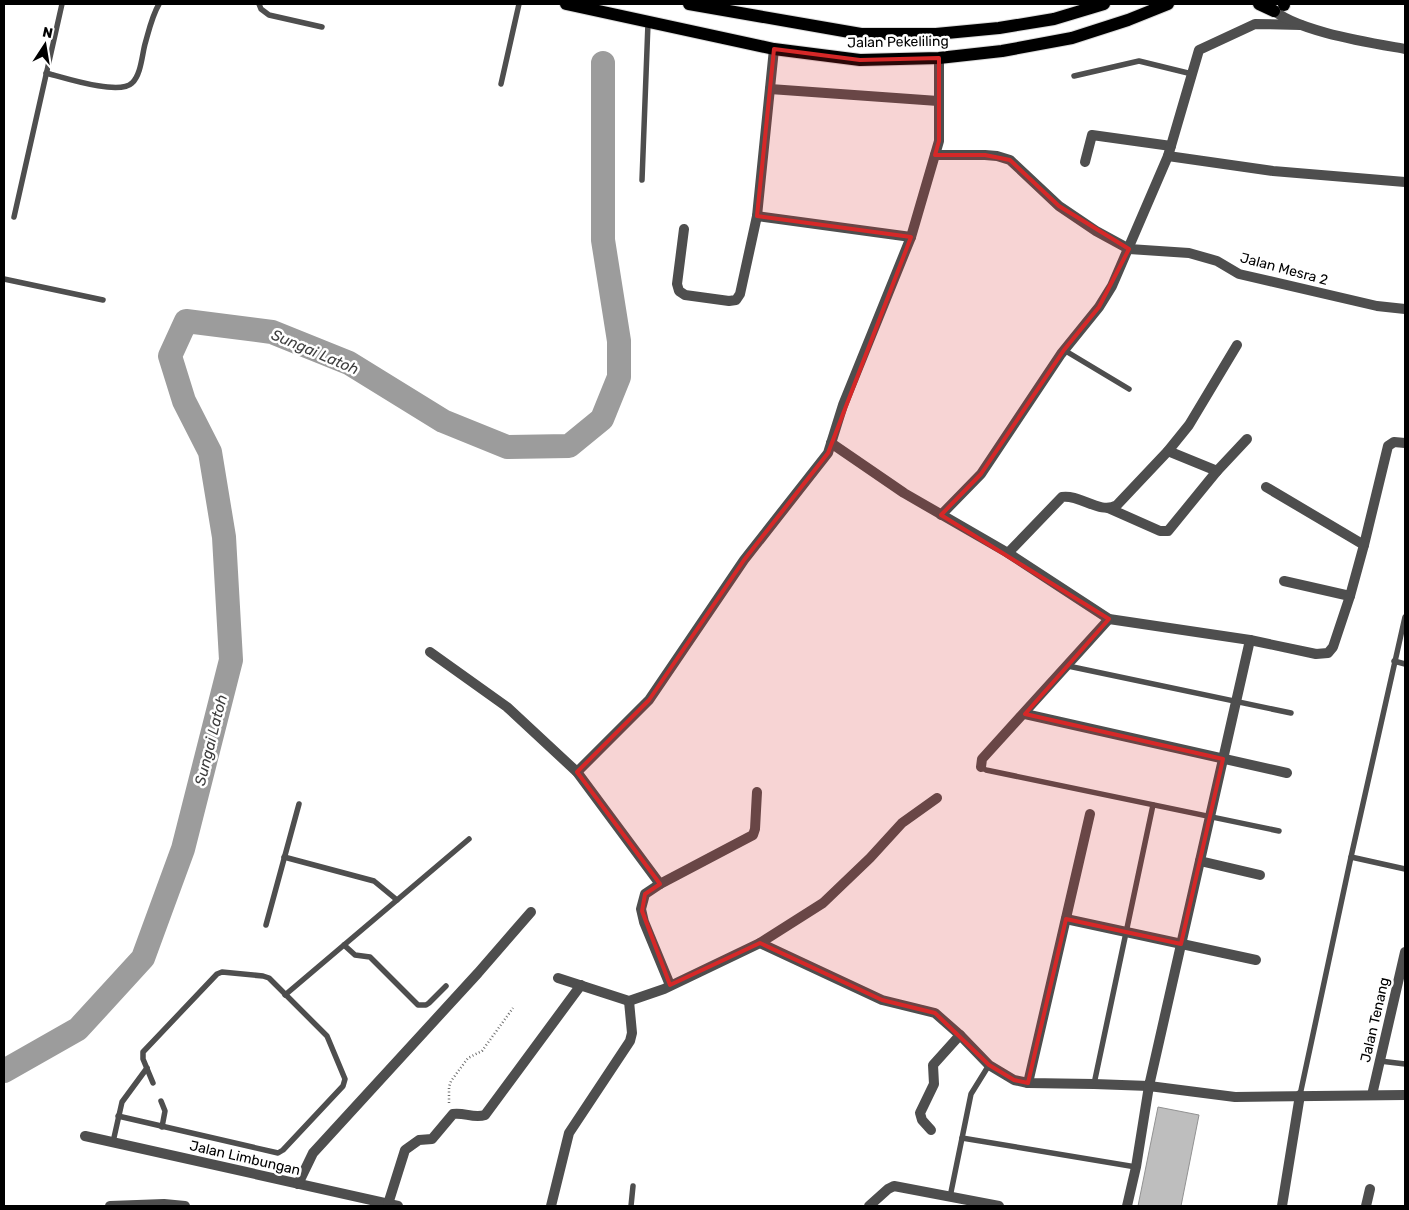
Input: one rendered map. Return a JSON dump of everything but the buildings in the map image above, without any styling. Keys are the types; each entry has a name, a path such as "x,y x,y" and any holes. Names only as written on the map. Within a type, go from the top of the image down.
{"main road":[{"name":"Jalan Pekeliling","path":"566,4 648,20 774,49 860,60 939,58 1002,51 1072,38 1128,20 1168,4"},
{"name":"Jalan Pekeliling","path":"689,4 861,34 936,34 999,28 1054,19 1104,4"},
{"path":"1259,4 1278,6"}],"street":[{"path":"1278,6 1299,23 1328,34 1405,50"},
{"path":"941,515 981,474 1064,350 1099,307 1112,286 1170,151 1197,54 1201,48 1255,24 1299,23"},
{"path":"684,229 677,284 678,291 685,295 733,301 740,294 757,216 774,49"},
{"path":"576,772 650,700 744,560 828,453 843,405 911,237 939,141 939,58"},
{"path":"770,89 938,101"},
{"path":"1085,162 1092,134 1273,171 1405,182"},
{"path":"934,155 998,156 1010,160 1059,206 1096,231 1129,249"},
{"path":"757,216 911,237"},
{"name":"Jalan Mesra 2","path":"1129,249 1189,253 1217,261 1240,274 1377,306 1405,309"},
{"path":"1108,508 1117,505 1168,451 1189,425 1237,345"},
{"path":"1008,553 1062,497 1071,497 1108,508 1160,531 1168,531 1217,471 1247,439"},
{"path":"831,442 904,493 1008,553 1109,619 1250,640 1316,654 1328,653 1333,647 1364,545 1386,449 1390,443 1405,443"},
{"path":"1168,451 1217,471"},
{"path":"1266,487 1364,545"},
{"path":"1284,581 1350,596"},
{"path":"981,767 982,759 1025,714 1109,619"},
{"path":"1127,1206 1136,1167 1149,1086 1250,640"},
{"path":"430,652 507,708 576,772 660,884"},
{"path":"1025,714 1288,773"},
{"path":"670,985 644,922 642,912 645,894 660,884 753,835 756,829 757,792"},
{"path":"558,978 629,1001 658,992 760,943 823,903 870,858 902,823 936,798"},
{"path":"1028,1083 1090,814"},
{"path":"1200,861 1260,875"},
{"path":"298,1184 313,1153 478,973 531,912"},
{"path":"1066,919 1256,960"},
{"path":"760,943 882,1000 935,1013 960,1035 988,1065 1014,1080 1028,1083 1149,1086 1235,1097 1405,1095"},
{"name":"Jalan Tenang","path":"1372,1095 1405,952"},
{"path":"393,1205 405,1150 419,1140 432,1139 450,1117 456,1113 478,1117 487,1113 581,985"},
{"path":"551,1206 569,1133 630,1041 632,1033 629,1001"},
{"path":"931,1130 922,1120 920,1113 934,1084 932,1068 935,1062 960,1035"},
{"path":"1282,1206 1300,1095"},
{"name":"Jalan Limbungan","path":"85,1136 298,1184 371,1203 393,1205"},
{"path":"868,1206 888,1188 894,1186 999,1206"},
{"path":"1366,1206 1370,1188"},
{"path":"110,1206 164,1204 184,1206"}],"lane":[{"path":"14,217 62,4"},
{"path":"46,73 94,85 122,88 130,85 137,75 154,14 159,4"},
{"path":"259,4 261,9 270,16 322,27"},
{"path":"501,84 519,4"},
{"path":"642,180 648,20"},
{"path":"1074,76 1139,61 1192,74"},
{"path":"4,279 103,300"},
{"path":"1064,350 1129,389"},
{"path":"1300,1095 1405,617"},
{"path":"1394,661 1405,664"},
{"path":"1068,666 1290,713"},
{"path":"981,767 986,770 1279,831"},
{"path":"266,925 300,804"},
{"path":"1094,1084 1153,805"},
{"path":"285,994 469,839"},
{"path":"1351,857 1405,869"},
{"path":"284,858 374,881 397,900"},
{"path":"344,945 355,955 370,957 374,960 418,1004 429,1003 446,986"},
{"path":"118,1116 274,1153 284,1150 343,1086 345,1079 327,1036 265,976 225,972 219,973 145,1049 143,1056 153,1083"},
{"path":"1380,1061 1405,1064"},
{"path":"950,1198 972,1094 988,1065"},
{"path":"113,1142 122,1102 147,1068"},
{"path":"161,1101 165,1111 162,1127"},
{"path":"962,1138 1136,1167"},
{"path":"631,1206 633,1186"}],"path":[{"path":"450,1117 450,1083 468,1058 482,1052 513,1008"}],"highlighted area":[{"path":"774,49 860,60 939,58 939,141 935,155 985,155 1010,160 1059,206 1129,249 1099,307 1064,350 981,474 941,515 1109,619 1025,714 1223,759 1181,944 1066,919 1028,1083 1014,1080 989,1065 935,1013 882,1000 760,943 670,985 642,911 645,894 660,884 577,772 649,700 744,560 828,453 911,237 757,216"}],"waterway":[{"name":"Sungai Latoh","path":"4,1071 78,1029 143,958 183,849 231,660 224,537 210,452 184,401 170,356 186,321 272,332 349,363 443,421 507,447 569,446 602,419 619,377 619,341 603,240 603,63"}]}
